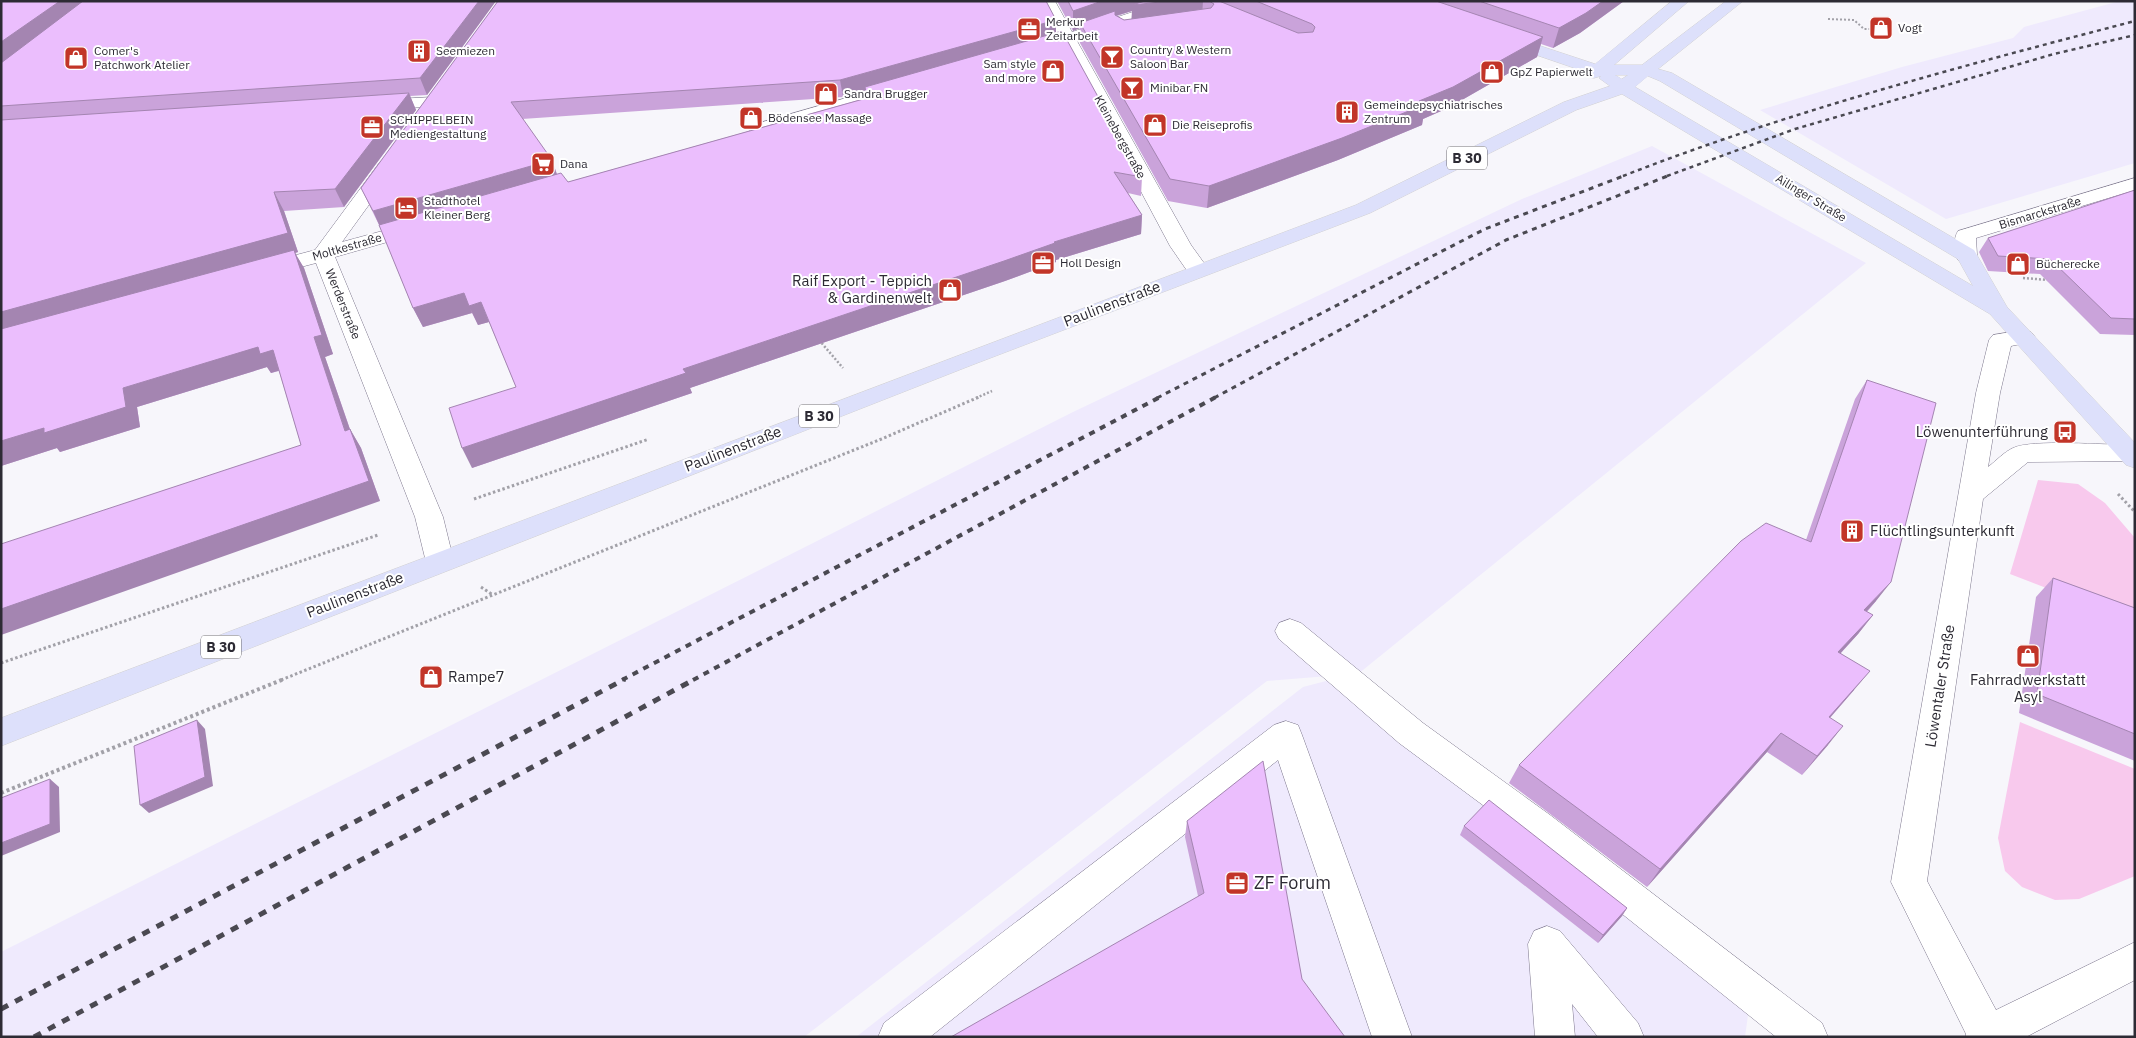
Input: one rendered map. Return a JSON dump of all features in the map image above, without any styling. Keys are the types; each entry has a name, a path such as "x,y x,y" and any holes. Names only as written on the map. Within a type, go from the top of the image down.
{"main road":[{"name":"Paulinenstraße","path":"1570,106 1596,70 1619,54 1682,1"},
{"name":"Paulinenstraße","path":"1,732 1198,270 1363,209 1570,106 1622,88 1736,1"},
{"path":"1486,32 1596,70 1622,88"},
{"path":"1596,70 1646,70"},
{"name":"Ailinger Straße","path":"1646,70 1666,77 1966,255 1998,310 2132,457"},
{"name":"Ailinger Straße","path":"1622,88 1998,310"}],"street":[{"name":"Kleinebergstraße","path":"1047,1 1066,40 1180,246 1198,270"},
{"path":"1011,56 1188,2"},
{"path":"1066,40 1144,31"},
{"path":"740,134 920,82"},
{"path":"364,106 439,94 416,126"},
{"name":"Werderstraße","path":"399,150 323,254 429,517 440,562"},
{"name":"Bismarckstraße","path":"1966,255 1964,235 2135,184"},
{"name":"Moltkestraße","path":"247,275 438,221"},
{"name":"Löwentaler Straße","path":"1986,1036 1909,882 1970,495 1988,393 2001,340 2023,337"},
{"path":"1970,495 2022,454 2066,452 2132,457"},
{"path":"1290,631 1411,733 1538,826 1808,1037"},
{"path":"898,1037 1286,734 1392,1037"},
{"path":"1555,1037 1547,944 1624,1037"},
{"path":"1986,1036 2135,960"}],"path":[{"path":"1828,19 1854,20 1864,29 1871,29"},
{"path":"2019,278 2058,281"},
{"path":"814,334 845,370"},
{"path":"1,793 870,444 996,389"},
{"path":"1,663 378,535"}],"shaded area":[{"path":"2120,1 2135,1 2135,163 1946,219 1760,110 1902,67 2013,38 2024,27"},
{"path":"1652,146 1866,263 1358,674 1753,978 1745,1037 856,1037 1303,687 1353,674 1267,681 804,1037 1,1037 1,952 1073,412 1522,199"},
{"path":"2038,480 2078,484 2105,503 2135,538 2135,622 2010,574"},
{"path":"2020,722 2135,769 2135,876 2079,899 2055,900 2022,887 2005,871 1998,838"}],"building":[{"path":"1,1 60,1 1,42"},
{"path":"83,1 479,1 420,78 1,106 1,63"},
{"path":"498,1 1046,1 1056,20 840,80 511,102 552,160 373,211 361,188"},
{"path":"1068,1 1102,1 1073,11"},
{"path":"1145,1 1170,1 1132,5"},
{"path":"1209,1 1219,1 1298,33 1313,32 1315,27 1312,24 1256,1 1436,1 1543,37 1453,87 1419,101 1426,104 1342,138 1209,186 1170,179 1080,23 1115,11 1115,15 1124,20 1211,8 1214,4"},
{"path":"1479,1 1603,1 1559,28"},
{"path":"1062,31 1142,177 1114,172 1142,215 1054,242 1004,261 683,369 686,373 462,448 449,408 516,387 481,302 469,306 464,293 413,308 379,225 561,173 568,182 867,98 865,87"},
{"path":"409,93 335,189 274,192 288,233 1,312 1,120"},
{"path":"2135,190 2135,319 2111,318 2050,259 1998,256 1988,238"},
{"path":"294,250 322,335 314,337 345,431 350,429 369,481 1,609 1,544 301,445 273,350 260,354 258,347 123,388 126,407 44,433 44,428 1,441 1,329"},
{"path":"1867,380 1936,403 1891,582 1864,610 1873,615 1838,652 1870,671 1829,717 1843,726 1817,756 1781,733 1660,869 1519,765 1741,541 1766,523 1811,542"},
{"path":"2053,578 2135,608 2135,734 2037,694"},
{"path":"197,720 205,777 140,805 134,746"},
{"name":"ZF Forum","path":"1263,761 1302,979 1345,1037 951,1037 1204,893 1187,821"},
{"path":"50,779 50,824 1,843 1,798"},
{"path":"1489,800 1627,908 1603,935 1464,826"}],"railway":[{"path":"1623,176 1813,110 2006,55 2135,21"},
{"path":"1667,176 1795,129 2054,54 2135,35"},
{"path":"1157,398 1485,229 1626,175"},
{"path":"1214,398 1506,240 1670,175"},
{"path":"622,680 1160,397"},
{"path":"693,680 1216,397"},
{"path":"1,1009 625,679"},
{"path":"34,1037 695,679"}],"place":[{"name":"Vogt","path":"1881,28"},
{"name":"Merkur Zeitarbeit","path":"1029,29"},
{"name":"Seemiezen","path":"419,51"},
{"name":"Country & Western Saloon Bar","path":"1112,57"},
{"name":"Comer's Patchwork Atelier","path":"76,58"},
{"name":"Sam style and more","path":"1053,71"},
{"name":"GpZ Papierwelt","path":"1492,72"},
{"name":"Minibar FN","path":"1132,88"},
{"name":"Sandra Brugger","path":"826,94"},
{"name":"Gemeindepsychiatrisches Zentrum","path":"1347,112"},
{"name":"Bödensee Massage","path":"751,118"},
{"name":"Die Reiseprofis","path":"1155,125"},
{"name":"SCHIPPELBEIN Mediengestaltung","path":"372,127"},
{"name":"Dana","path":"543,164"},
{"name":"Stadthotel Kleiner Berg","path":"406,208"},
{"name":"Holl Design","path":"1043,263"},
{"name":"Bücherecke","path":"2018,264"},
{"name":"Raif Export - Teppich & Gardinenwelt","path":"950,290"},
{"name":"Löwenunterführung","path":"2065,432"},
{"name":"Flüchtlingsunterkunft","path":"1852,531"},
{"name":"Fahrradwerkstatt Asyl","path":"2028,656"},
{"name":"Rampe7","path":"431,677"},
{"name":"ZF Forum","path":"1237,883"}]}
